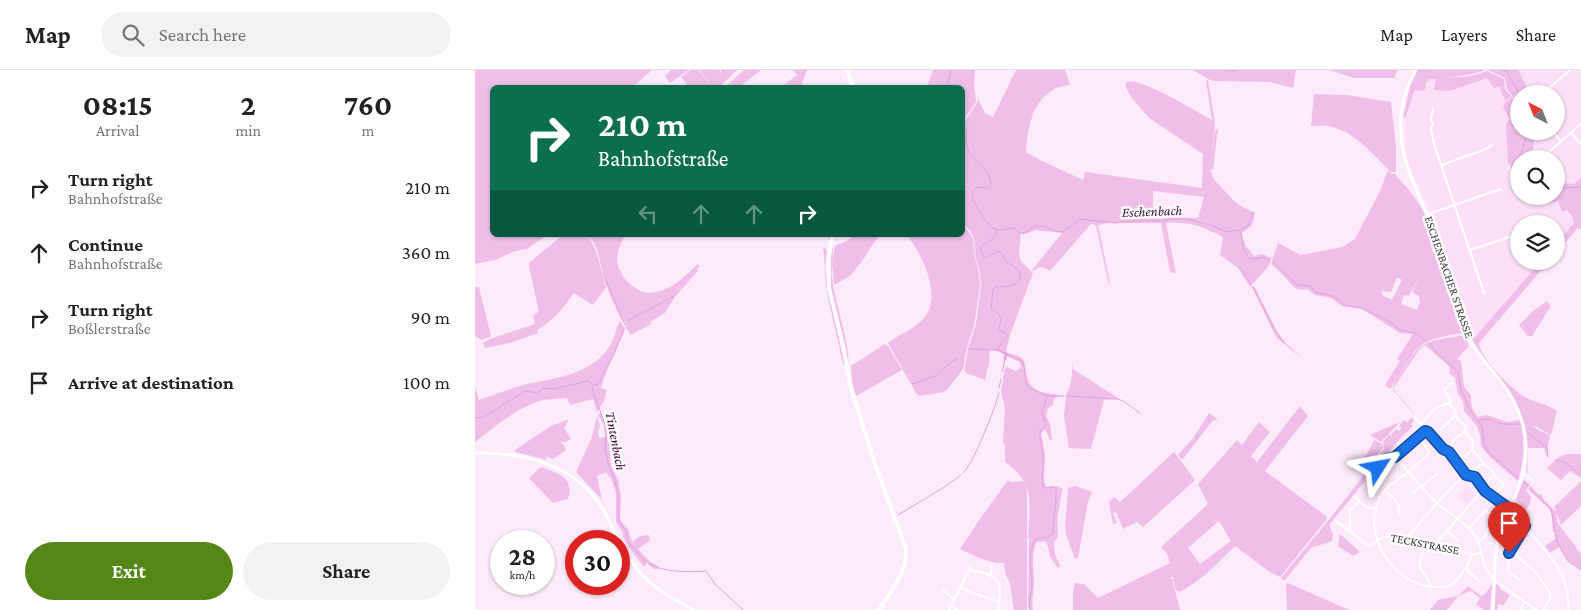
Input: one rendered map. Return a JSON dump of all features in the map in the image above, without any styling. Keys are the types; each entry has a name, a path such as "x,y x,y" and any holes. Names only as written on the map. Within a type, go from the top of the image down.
{"main road":[{"path":"847,70 852,85"},
{"path":"832,237 829,257 829,288 844,350 850,385 875,464 906,550 906,560 900,576 879,610"}],"street":[{"name":"ESCHENBACHER STRASSE","path":"1416,70 1408,86 1402,106 1401,144 1407,168 1428,214 1448,268 1458,308 1467,333 1479,354 1509,392 1521,418 1526,442 1526,459 1512,505"},
{"path":"1552,85 1570,70"},
{"path":"1433,109 1431,128 1434,144 1483,293"},
{"path":"1552,150 1581,124"},
{"path":"1571,133 1581,144"},
{"path":"1442,165 1486,149 1492,144"},
{"path":"1428,214 1501,189"},
{"path":"1470,250 1510,237"},
{"path":"1452,383 1444,390 1450,399 1450,404 1457,410 1456,415 1466,427 1465,431 1473,441 1472,450 1462,458"},
{"path":"1421,424 1434,409 1450,404"},
{"path":"1441,429 1456,415"},
{"path":"1415,418 1443,449 1449,452 1466,475"},
{"path":"1373,473 1385,460 1395,457 1418,437 1424,429"},
{"path":"1449,452 1453,441 1465,431"},
{"path":"1418,437 1429,451 1429,454 1384,492 1377,509 1374,528 1383,553 1394,570 1411,581 1430,587 1446,587 1450,585 1457,579 1473,554"},
{"path":"1472,450 1481,459 1483,464 1493,471 1503,485 1493,496"},
{"path":"475,452 524,457 553,466 573,477 591,493 601,506 628,556 643,576 660,591 694,610"},
{"path":"1395,457 1437,503 1469,528 1479,542 1483,564 1489,574 1499,584 1536,610"},
{"path":"1472,475 1475,469 1483,464"},
{"path":"1413,493 1437,474"},
{"path":"1523,474 1533,482"},
{"path":"1405,540 1461,478 1466,475 1472,475 1483,489 1507,507 1508,512 1497,540 1494,560 1493,610"},
{"path":"1487,481 1495,476"},
{"path":"1432,548 1483,489"},
{"path":"1384,492 1398,503 1399,514"},
{"path":"1355,497 1366,507 1377,509"},
{"path":"1350,530 1351,510 1359,502"},
{"path":"1507,507 1512,505 1515,507 1513,512"},
{"path":"1469,528 1486,510 1491,515 1486,535 1479,542"},
{"path":"1508,512 1513,512 1543,546 1559,568 1566,585 1568,610"},
{"path":"1335,520 1369,546 1378,541"},
{"path":"1519,579 1508,572 1509,554 1510,549 1525,526"},
{"path":"1447,531 1458,540"},
{"name":"TECKSTRASSE","path":"1378,541 1383,537 1390,536 1424,547 1473,554 1481,553"},
{"path":"1424,547 1419,566 1429,580 1430,587"},
{"path":"1510,549 1535,573 1550,593 1550,598 1544,610"},
{"path":"991,574 992,564"},
{"path":"949,610 969,568 991,574 998,581 1000,590 998,610"},
{"path":"1465,568 1479,581"},
{"path":"961,587 999,602"},
{"path":"943,590 954,599"},
{"path":"1520,610 1525,602"},
{"path":"951,606 958,610"}],"shaded area":[{"path":"475,70 652,70 635,85 490,85 490,237 544,237 527,249 515,251 495,260 475,264"},
{"path":"671,70 689,70 670,83 665,76"},
{"path":"691,70 698,70 711,85 687,85 681,77"},
{"path":"699,70 719,70 721,73 721,70 737,70 721,85 712,85"},
{"path":"744,70 761,70 742,85 727,85"},
{"path":"793,70 807,70 802,85 784,85 797,75"},
{"path":"933,70 975,70 976,102 965,118 965,85 928,85"},
{"path":"1016,70 1065,70 1070,85 1053,90 1039,103 1029,127 1026,152 1083,180 1085,172 1202,188 1203,154 1149,118 1132,98 1125,86 1127,82 1144,85 1169,96 1212,120 1206,80 1208,81 1215,123 1212,154 1215,131 1218,128 1213,170 1210,168 1213,178 1239,205 1255,213 1251,225 1241,233 1246,246 1254,256 1262,254 1272,258 1268,267 1250,287 1238,268 1220,255 1223,237 1196,226 1183,223 1166,223 1176,273 1170,272 1161,223 1108,223 1098,225 1109,285 1096,225 1091,224 1050,271 1042,267 1034,271 1032,270 1062,233 1036,230 1022,235 1021,231 1019,255 1021,261 1033,273 1010,335 1005,355 995,350 990,350 985,380 966,373 964,370 976,324 981,286 974,238 965,225 965,121 978,99 985,113 993,117","holes":["1153,191 1204,197 1198,218 1169,217 1160,219 1153,217"]},
{"path":"1193,70 1296,70 1293,88 1270,82 1214,81"},
{"path":"1329,70 1397,70 1395,78 1354,78"},
{"path":"1417,70 1486,70 1447,78 1472,76 1487,71 1504,79 1505,89 1510,95 1510,98 1505,101 1499,86 1494,88 1487,78 1450,91 1434,90 1436,79 1430,79 1426,83 1425,90 1414,91 1406,117 1403,118 1410,86"},
{"path":"1488,70 1518,70 1526,85 1510,85 1510,93 1507,89 1505,78"},
{"path":"1518,70 1581,70 1581,178 1574,184 1565,183 1565,150 1533,150 1534,140 1565,140 1565,85 1526,85"},
{"path":"1430,78 1436,79 1450,91 1487,78 1499,86 1505,102 1503,108 1510,119 1508,169 1510,174 1510,205 1559,205 1562,212 1566,210 1575,223 1565,234 1565,215 1510,215 1510,270 1533,270 1476,336 1471,333 1461,307 1451,266 1429,209 1412,174 1405,151 1406,117 1414,90"},
{"path":"1314,94 1347,95 1391,102 1396,147 1396,172 1391,172 1354,137 1345,132 1327,126 1311,126"},
{"path":"1510,99 1510,119 1503,108 1505,102"},
{"path":"1510,119 1510,140 1534,140 1533,150 1517,150 1517,146 1517,150 1510,150 1510,164 1508,165 1506,124"},
{"path":"1388,170 1392,174 1396,174 1421,207 1437,241 1434,247 1436,246 1446,279 1438,243 1465,332 1460,327 1462,333 1437,338 1425,343 1415,351 1390,389 1385,385 1400,361 1397,359 1413,334 1400,333 1362,309 1342,306 1331,298 1315,295 1307,289 1296,288 1271,264 1278,243 1301,255 1342,247 1355,239 1380,191","holes":["1421,272 1412,292 1419,296 1420,302 1417,310 1401,304 1404,295 1409,296","1397,277 1402,280 1392,300 1383,296 1381,291 1391,292"]},
{"path":"1581,178 1581,230 1578,228 1565,243 1565,234 1574,223 1572,216 1567,210 1562,212 1559,205 1565,205 1565,183 1574,184"},
{"path":"965,228 973,238 980,286 974,326 962,369 944,392 920,396 916,393 888,343 920,322 929,309 931,287 924,264 908,237 965,237"},
{"path":"561,237 589,237 597,254 606,287 593,305 574,293 553,318 537,330 538,333 513,342 485,348 483,343 490,339 535,324 533,316 539,311 529,263"},
{"path":"590,237 624,237 618,255 618,267 628,282 643,292 652,293 673,286 698,264 700,266 697,269 698,271 674,298 665,313 650,322 651,324 631,335 625,327 627,322 621,319 610,296 599,256"},
{"path":"852,237 878,237 850,276 834,285 832,261 835,246"},
{"path":"833,246 833,285 845,337 848,365 831,288 830,258"},
{"path":"823,248 827,251 825,267 828,288 845,366 827,293"},
{"path":"1533,270 1541,270 1479,343 1484,356 1512,388 1529,399 1557,411 1551,435 1534,425 1536,429 1550,435 1548,456 1544,448 1528,448 1527,471 1529,475 1526,471 1527,445 1516,404 1477,349 1465,325 1456,296 1458,296 1471,333 1476,336"},
{"path":"1253,286 1278,334 1303,359 1278,339"},
{"path":"475,287 479,287 491,336 482,340 475,336"},
{"path":"1547,301 1551,306 1532,336 1528,336 1519,325 1533,311"},
{"path":"620,321 625,329 603,380 601,388 607,390 604,401 597,412 593,399 570,405 567,398 539,401 513,414 475,442 475,387 479,400 523,385 572,374 584,369 603,354 611,344"},
{"path":"1463,335 1469,346 1457,359 1461,361 1464,387 1471,395 1471,404 1474,412 1478,417 1486,415 1508,422 1520,420 1523,435 1523,451 1518,481 1490,457 1481,446 1477,426 1464,411 1463,401 1458,394 1455,378 1449,373 1450,367 1425,345 1419,350 1394,387 1394,390 1414,414 1393,390 1394,384 1397,379 1414,354 1423,345"},
{"path":"885,344 902,370 856,396 851,366"},
{"path":"1007,353 1024,361 1028,380 1032,387 1041,392 1058,395 1053,401 1053,405 1048,408 1046,416 1050,424 1052,440 1050,440 1045,429 1041,433 1045,454 1044,481 1046,487 1057,486 1063,489 1058,515 1058,537 1054,541 1055,554 1060,566 1058,568 1050,557 1045,541 1037,542 1033,557 1033,610 1029,610 1028,605 1029,540 1031,538 1028,539 1029,496 1027,487 1022,479 1005,462 1005,445 1003,444 1005,408 1001,391 1005,368 1016,371 1021,367 1020,362 1006,356"},
{"path":"1073,361 1073,369 1118,398 1104,400 1091,449 1069,448 1064,416 1066,396 1071,383"},
{"path":"1300,406 1308,416 1265,471 1326,516 1327,519 1280,577 1268,571 1235,546 1202,578 1179,592 1176,590 1172,576 1170,579 1172,579 1180,610 1073,610 1075,583 1084,584 1098,598 1170,563 1167,554 1161,547 1208,504 1198,484 1237,440 1242,445 1259,422 1270,432 1251,456 1257,462","holes":["1219,521 1231,541 1200,564 1188,548"]},
{"path":"601,412 608,435 611,466 618,479 621,497 620,520 628,530 621,530 616,522 616,493 611,479 606,472 597,476 602,500 576,472 591,439 597,417 600,426 598,431 599,438 605,437 604,425 598,415"},
{"path":"1209,413 1218,420 1213,420 1183,459 1181,459 1178,455 1193,438"},
{"path":"1412,418 1414,420 1411,424 1413,426 1397,442 1329,525 1333,534 1332,541 1311,548 1285,580 1283,580 1281,578 1384,449 1383,442 1389,434 1393,438 1391,435 1396,429 1399,431 1402,428 1399,426 1404,420 1407,422"},
{"path":"569,419 564,428 571,439 560,443 563,444 566,450 553,459 545,456 547,460 516,452 515,450 549,427"},
{"path":"1400,422 1381,442 1370,435"},
{"path":"1374,440 1382,444 1383,448 1367,467 1359,462 1367,454"},
{"path":"1174,452 1195,480 1143,527 1137,522 1123,529 1116,512 1113,513 1117,523 1113,524 1109,502 1114,497 1120,502"},
{"path":"1570,454 1581,454 1581,478 1570,471 1561,480 1547,468 1560,457"},
{"path":"541,467 559,474 567,481 570,492 568,499 553,503 529,478"},
{"path":"1008,480 1010,482 1024,481 1027,490 1027,610 1014,610 1010,583 1005,573 1004,563 987,561 960,549"},
{"path":"1523,480 1530,485 1526,490 1531,497 1526,510 1516,499"},
{"path":"1581,481 1581,506 1561,525 1554,507"},
{"path":"1075,486 1092,492 1088,502 1078,558 1075,559 1065,527 1068,488"},
{"path":"1531,486 1538,495 1542,495 1543,499 1556,512 1560,526 1581,554 1581,570 1568,561 1559,547 1550,553 1545,546 1556,538 1555,532 1553,532 1552,514 1528,489"},
{"path":"1467,487 1475,495 1467,505 1457,496"},
{"path":"1340,534 1360,552 1353,556 1338,546"},
{"path":"649,535 650,540 638,549 650,562 658,566 658,569 654,569 647,563 644,567 630,549 630,536 632,542 640,536"},
{"path":"1288,583 1349,610 1287,610 1286,584"},
{"path":"1495,583 1500,586 1500,589 1510,595 1504,605 1498,604 1497,610 1494,610"},
{"path":"1492,584 1490,610 1484,610 1476,604 1480,598 1471,591 1458,596 1468,586 1481,596 1485,594"},
{"path":"1458,596 1447,610 1430,610 1438,600"}],"waterway":[{"path":"948,85 951,70"},
{"path":"1222,70 1236,70"},
{"path":"1418,70 1430,70"},
{"path":"1502,70 1507,72 1514,85"},
{"name":"Eschenbach","path":"965,128 968,149 986,171 991,184 987,188 977,187 973,191 972,198 989,225 997,230 1013,228 1023,233 1037,226 1043,226 1063,232 1080,219 1115,223 1187,219 1213,226 1226,232 1238,231 1241,233 1243,248 1249,258 1263,257 1270,261"},
{"path":"1523,150 1525,140"},
{"path":"1565,188 1581,187"},
{"path":"1239,230 1248,226 1253,212"},
{"path":"996,229 996,236 980,248 984,257 986,258 998,251 1001,252 1004,259 1018,270 1021,275 1020,279 1013,285 1009,287 999,286 993,290 991,309 999,314 1001,320 999,329 1007,337 998,350 1022,361 1026,384 1047,396 1042,412 1046,425 1040,431 1043,461 1042,483 1046,488 1053,487 1056,489 1053,533 1048,537 1037,538 1032,549 1030,561 1032,586 1030,610"},
{"name":"Eschenbach","path":"1273,262 1297,285 1310,286 1315,292 1335,297 1345,305 1362,308 1394,324 1398,329 1415,333 1426,341"},
{"path":"1241,268 1251,284"},
{"path":"605,278 625,325 629,320 674,296"},
{"path":"1253,287 1275,330 1284,342"},
{"path":"594,385 600,382 624,329"},
{"name":"Eschenbach","path":"1429,343 1458,372 1461,390 1468,407 1482,427 1484,444 1489,453 1519,479"},
{"path":"969,349 998,350"},
{"path":"1005,359 1006,353"},
{"path":"913,384 935,376 951,362 958,359"},
{"path":"946,390 962,369 964,359"},
{"path":"1002,372 1005,359"},
{"path":"999,388 1001,379"},
{"name":"Tintenbach","path":"475,418 484,417 525,391 537,393 544,388 553,389 588,381 592,384 593,392 605,424 605,450 618,493 619,521 626,531 628,542 646,562"},
{"path":"963,473 978,448 999,393"},
{"path":"1047,396 1064,396"},
{"path":"1067,396 1118,399 1140,413"},
{"path":"1478,421 1486,419 1501,424 1520,424"},
{"path":"1527,432 1547,448 1548,457"},
{"path":"1556,460 1564,462 1581,475"},
{"path":"898,515 961,475"},
{"name":"Eschenbach","path":"1524,482 1528,486"},
{"name":"Eschenbach","path":"1530,488 1551,509 1557,542 1568,561 1581,570"},
{"name":"Tintenbach","path":"648,563 661,569 684,572 706,571 715,584 743,610"}],"route":[{"path":"1378,468 1387,459 1395,457 1425,431 1428,432 1445,451 1449,452 1466,475 1475,477 1485,491 1507,507 1508,512 1513,512 1525,526 1509,553"}]}
